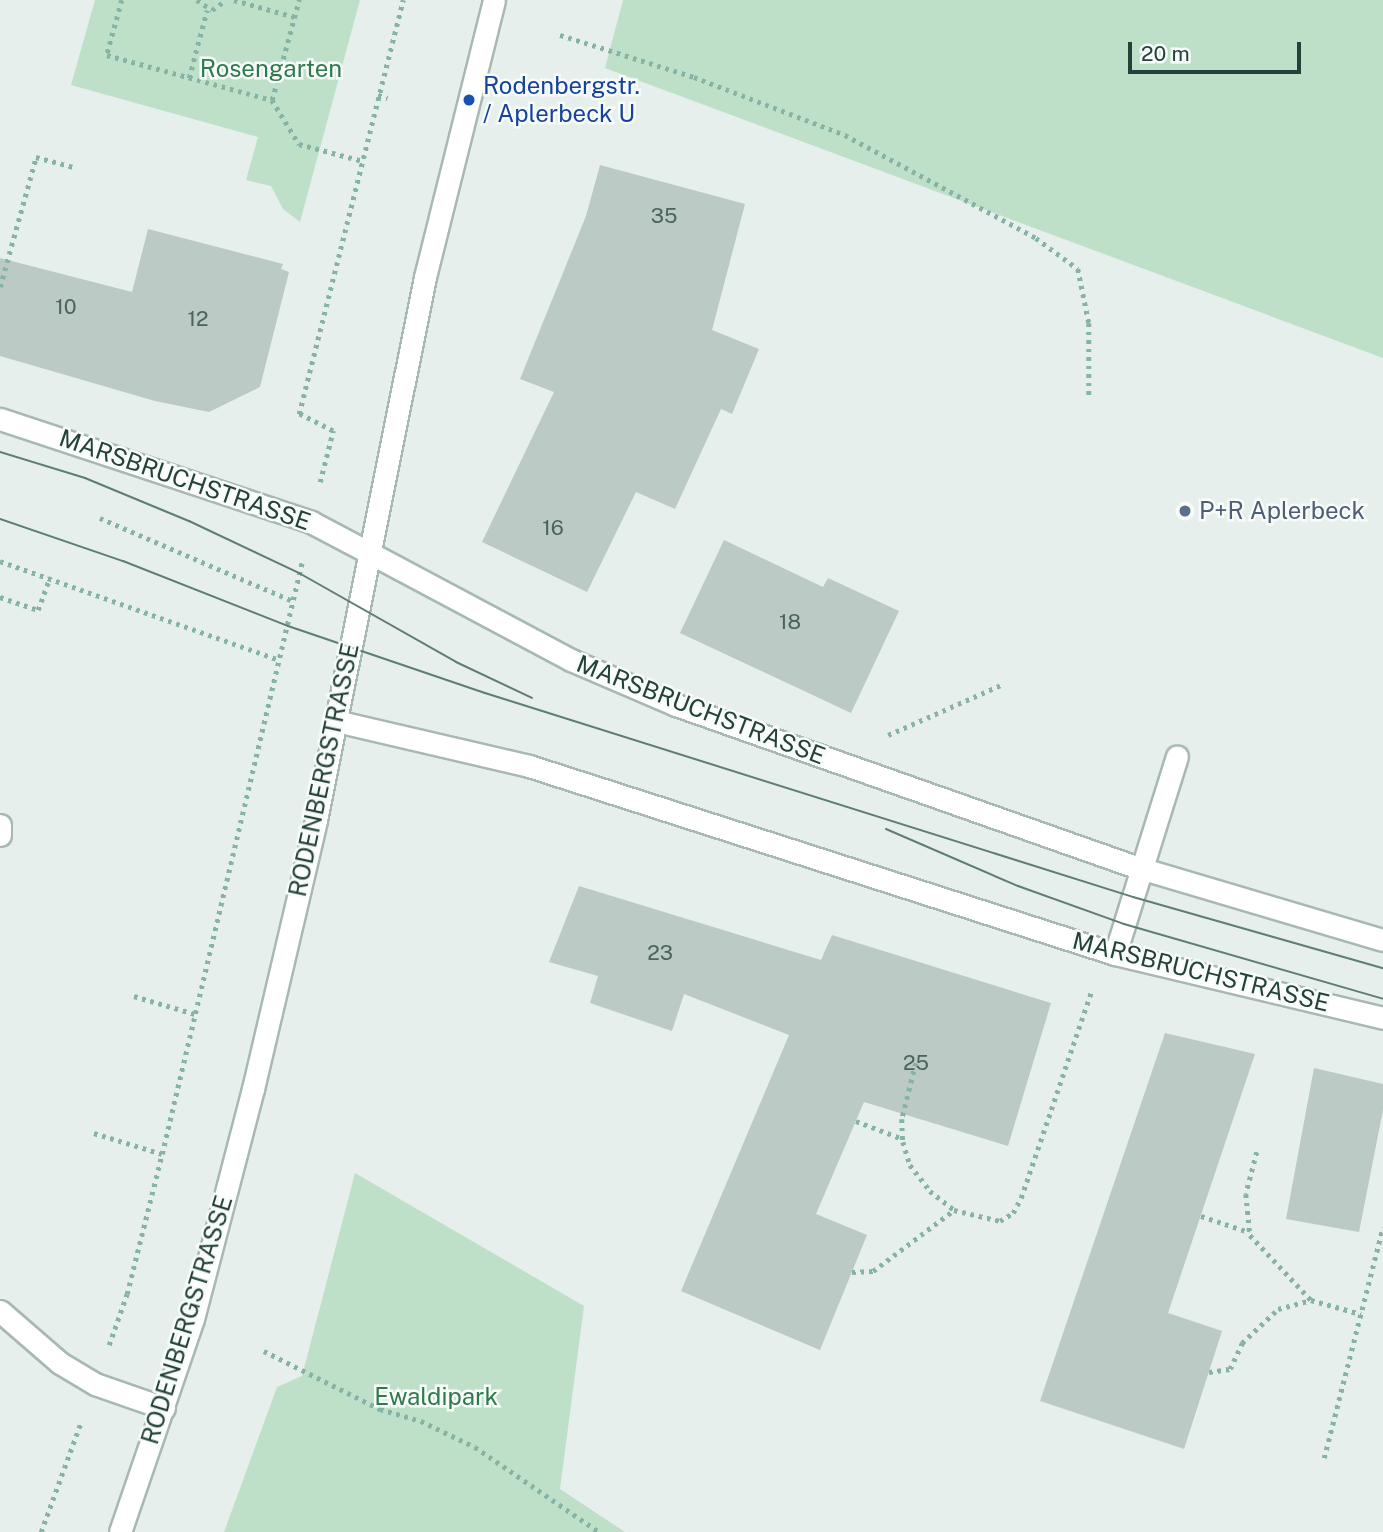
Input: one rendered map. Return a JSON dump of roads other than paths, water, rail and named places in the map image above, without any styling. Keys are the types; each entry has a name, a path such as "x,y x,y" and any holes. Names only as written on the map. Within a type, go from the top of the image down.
{"street":[{"name":"RODENBERGSTRASSE","path":"120,1532 164,1408 192,1318 253,1089 336,721 425,277 494,0"},
{"name":"MARSBRUCHSTRASSE","path":"0,419 311,522 571,660 676,705 1143,869 1383,940"},
{"name":"MARSBRUCHSTRASSE","path":"336,721 529,766 1110,952 1383,1018"},
{"path":"1110,952 1143,869 1177,756"},
{"path":"0,825 0,835"},
{"path":"0,1311 60,1363 95,1384 164,1408"}],"tram line":[{"path":"0,452 85,478 189,521 299,573 456,662 532,698"},
{"path":"0,519 123,561 288,626 485,693 1133,897 1383,968"},
{"path":"886,829 1018,886 1124,924 1383,999"}],"place":[{"name":"Rodenbergstr. / Aplerbeck U","path":"469,100"},
{"name":"P+R Aplerbeck","path":"1185,511"}],"park label":[{"name":"Rosengarten","path":"271,69"},
{"name":"Ewaldipark","path":"436,1397"}]}
